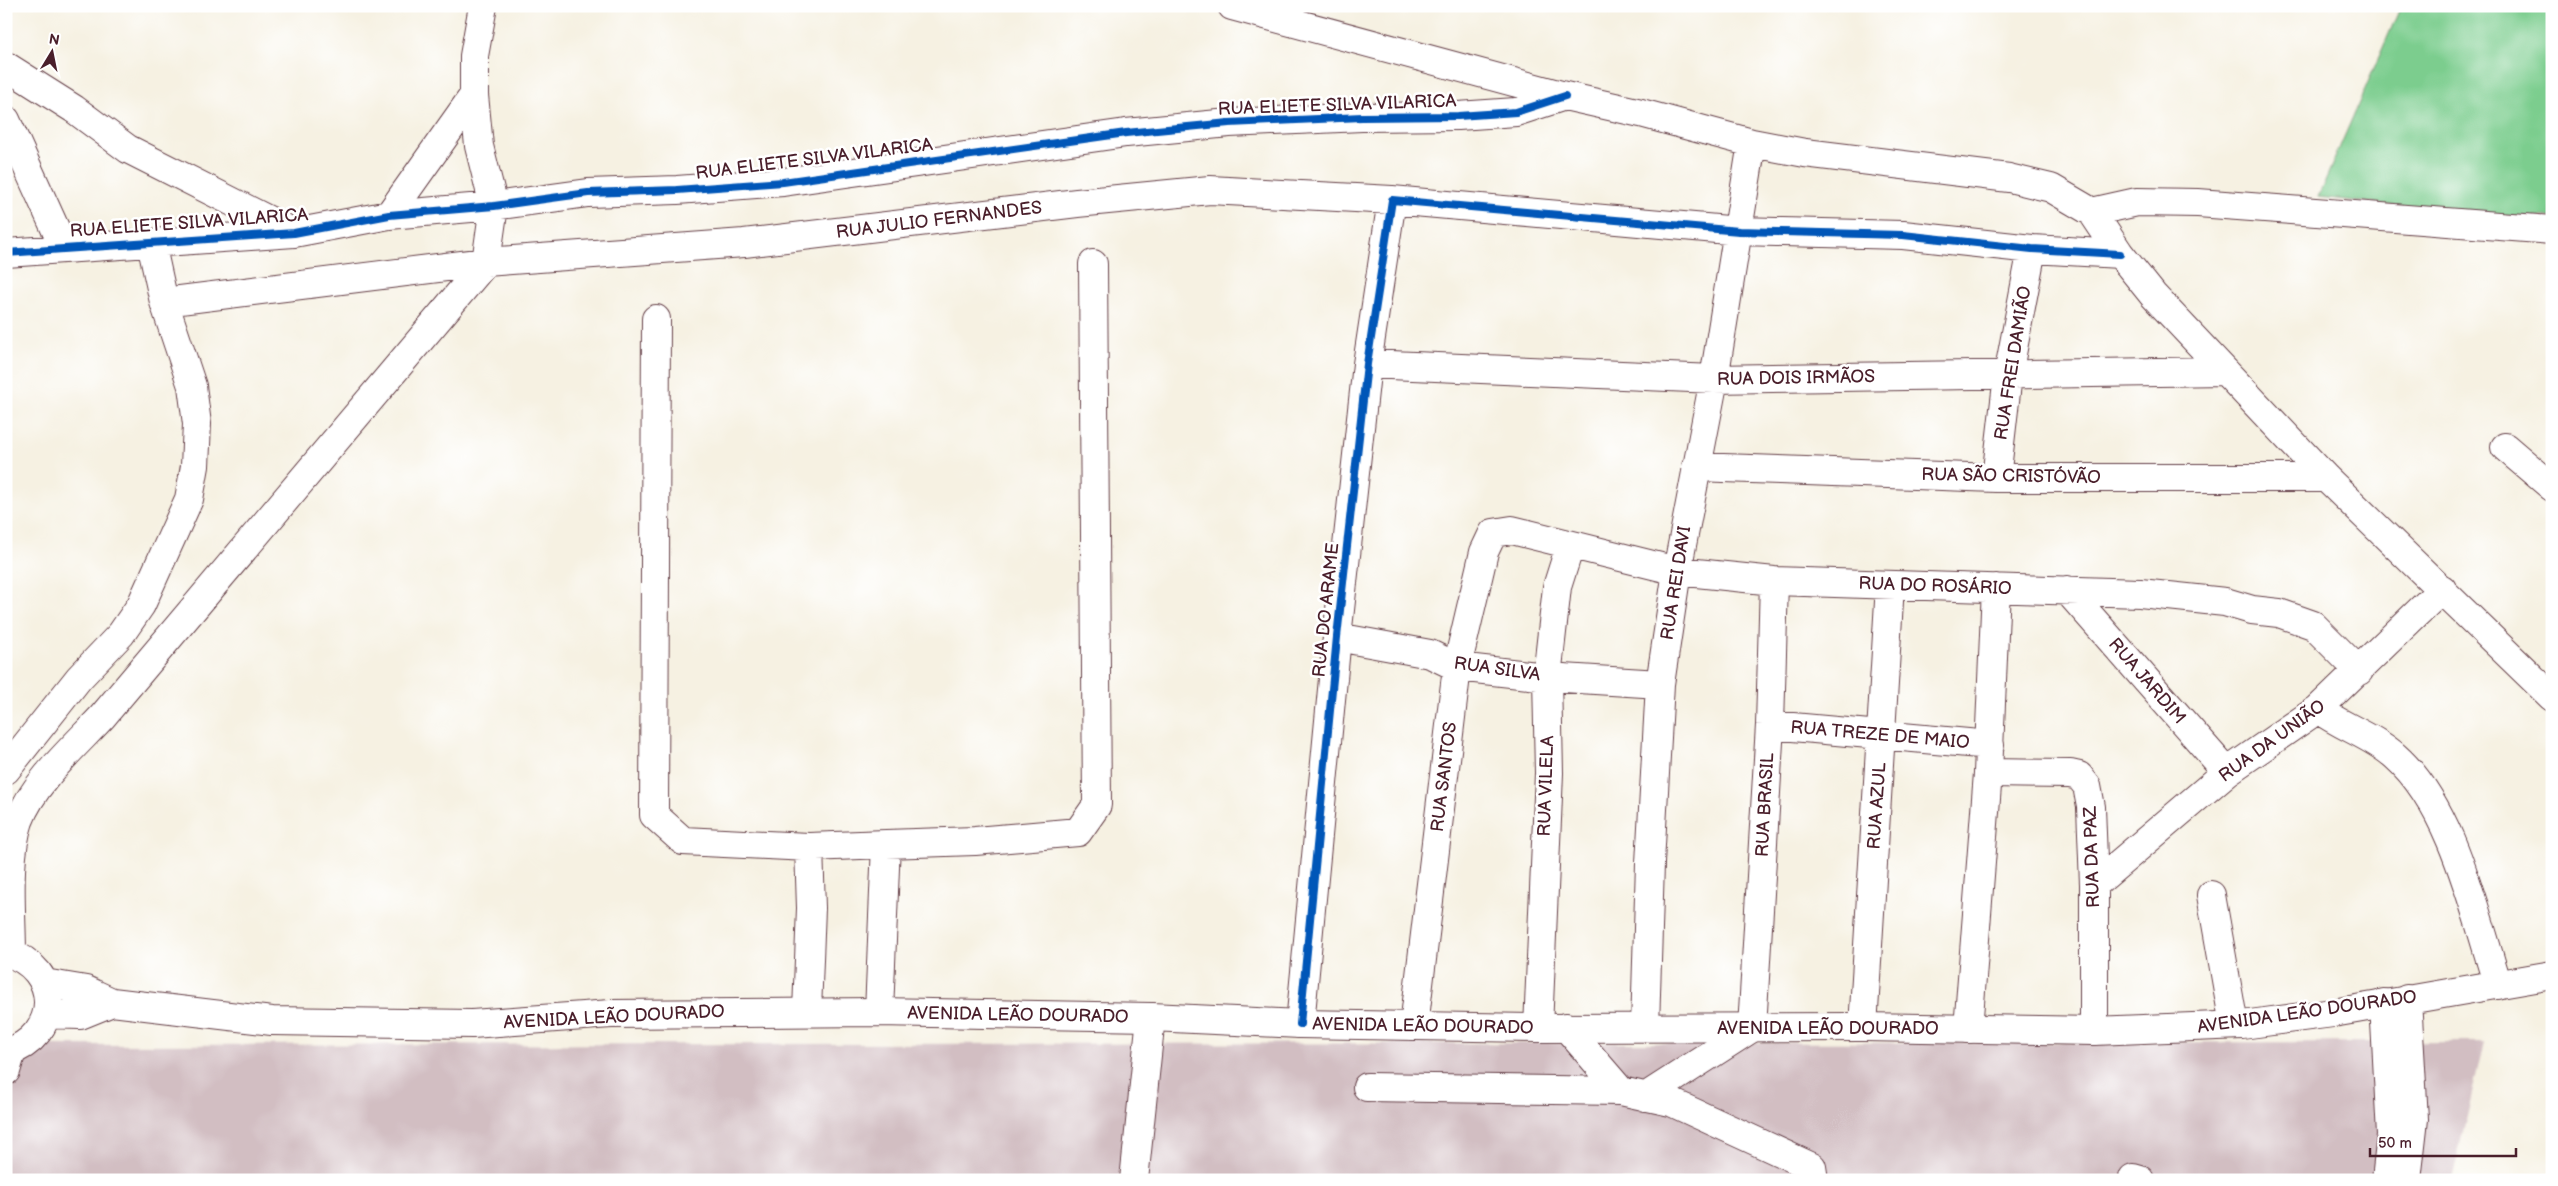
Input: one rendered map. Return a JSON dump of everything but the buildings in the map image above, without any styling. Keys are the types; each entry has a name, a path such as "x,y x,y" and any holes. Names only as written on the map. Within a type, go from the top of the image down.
{"street":[{"path":"8,1058 32,1040 42,1028 47,1014 48,996 44,983 35,967 9,953 14,847 19,821 34,796 52,771 102,717 486,262 494,206 479,146 474,95 474,56 482,6"},
{"path":"1232,6 1565,96 1641,113 1752,143 1805,153 2009,178 2051,188 2092,212 2120,254 2153,295 2326,478 2442,589 2547,684"},
{"path":"6,66 74,110 128,149 294,233"},
{"path":"389,215 474,95"},
{"name":"RUA ELIETE SILVA VILARICA","path":"6,253 294,233 389,215 494,206 588,193 709,188 783,182 1135,132 1230,123 1362,117 1458,116 1516,112 1565,96"},
{"path":"6,120 64,248"},
{"name":"RUA REI DAVI","path":"1645,1027 1650,863 1660,684 1677,571 1714,379 1752,143"},
{"name":"RUA JULIO FERNANDES","path":"164,302 486,262 744,243 1210,190 1392,200 1739,231 1903,235 2032,249 2120,254"},
{"name":"RUA DO ARAME","path":"1300,1024 1337,637 1367,364 1392,200"},
{"path":"2092,212 2137,202 2198,203 2552,230"},
{"path":"6,770 78,678 121,634 141,605 189,499 195,466 196,424 192,386 164,302 151,244"},
{"name":"RUA FREI DAMIÃO","path":"1996,478 2008,375 2032,249"},
{"path":"656,319 654,815 683,841 809,847 975,841 1078,832 1097,805 1093,264"},
{"name":"RUA DOIS IRMÃOS","path":"1367,364 1714,379 2225,370"},
{"path":"2504,447 2552,487"},
{"name":"RUA SÃO CRISTÓVÃO","path":"1696,467 1996,478 2326,478"},
{"name":"RUA DO ROSÁRIO","path":"1493,533 1512,530 1570,546 1677,571 1774,581 2140,593 2225,602 2252,610 2279,613 2313,625 2359,671"},
{"name":"RUA SANTOS","path":"1414,1026 1457,668 1484,552 1493,533"},
{"name":"RUA VILELA","path":"1538,1028 1549,772 1548,677 1557,586 1570,546"},
{"name":"RUA BRASIL","path":"1752,1028 1770,725 1774,581"},
{"name":"RUA AZUL","path":"1863,1027 1890,585"},
{"path":"1968,1029 1990,745 1996,588"},
{"name":"RUA DA UNIÃO","path":"2094,885 2227,772 2318,709 2442,589"},
{"name":"RUA JARDIM","path":"2067,590 2227,772"},
{"name":"RUA SILVA","path":"1337,637 1430,654 1457,668 1548,677 1660,684"},
{"path":"2318,709 2336,722 2395,756 2419,782 2437,810 2456,853 2498,985"},
{"name":"RUA TREZE DE MAIO","path":"1770,725 1990,745"},
{"name":"RUA DA PAZ","path":"1988,773 2070,774 2083,780 2087,786 2091,808 2094,885 2094,1031"},
{"path":"879,1012 886,844"},
{"path":"807,1012 811,908 809,847"},
{"path":"2211,895 2234,1025"},
{"name":"AVENIDA LEÃO DOURADO","path":"44,983 86,990 112,1002 272,1021 472,1024 611,1014 879,1012 1003,1016 1151,1017 1300,1024 1538,1028 1863,1027 2094,1031 2234,1025 2552,975"},
{"path":"2386,1180 2391,1135 2395,1001"},
{"path":"2395,1001 2414,1119 2407,1180"},
{"name":"AVENIDA LEÃO DOURADO","path":"47,1014 80,1015 112,1002"},
{"path":"1134,1180 1151,1017"},
{"path":"1566,1027 1633,1094"},
{"path":"1633,1094 1752,1028"},
{"path":"1367,1087 1633,1094 1671,1102 1812,1167 1814,1180"}],"shaded area":[{"path":"2484,1042 2452,1180 6,1180 6,1045"}],"green space":[{"path":"2401,6 2552,6 2552,218 2483,215 2318,197"}],"cycle path":[{"path":"6,253 294,233 389,215 494,206 588,193 677,190 783,182 1126,133 1229,123 1362,117 1458,116 1516,112 1565,96"},
{"path":"1300,1024 1337,637 1367,364 1392,200 1739,231 1903,235 2032,249 2120,254"}]}
